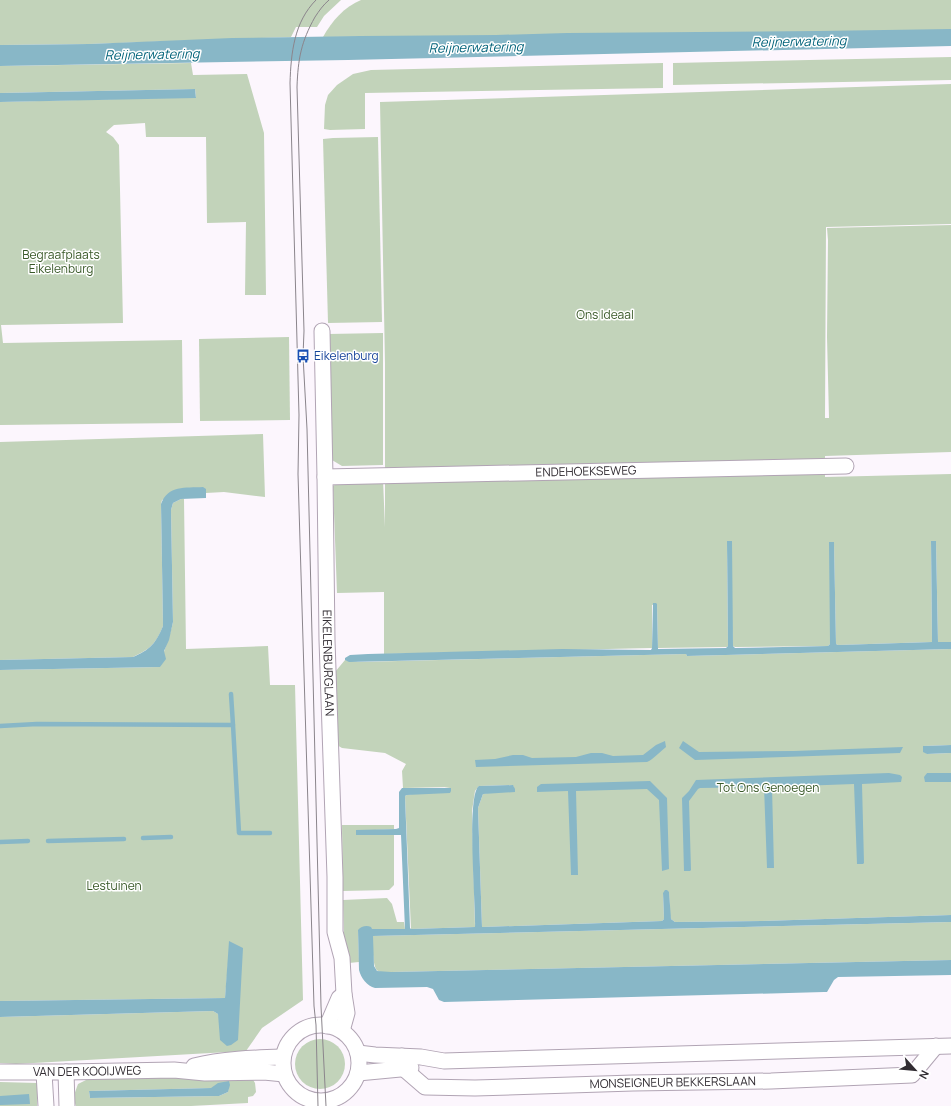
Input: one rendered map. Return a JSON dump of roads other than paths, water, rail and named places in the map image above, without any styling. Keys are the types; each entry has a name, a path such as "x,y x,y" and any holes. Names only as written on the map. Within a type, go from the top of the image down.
{"street":[{"name":"EIKELENBURGLAAN","path":"322,331 326,477 327,640 336,877 335,932 342,958 344,994 347,1013 342,1031"},
{"name":"ENDEHOEKSEWEG","path":"326,477 846,466"},
{"path":"327,1026 339,998 344,994"},
{"path":"316,1025 327,1026 342,1031 349,1037 358,1053 358,1073 354,1082 340,1101 305,1102 289,1084 284,1074 283,1057 287,1045 295,1036 305,1029 316,1025"},
{"name":"MONSEIGNEUR BEKKERSLAAN","path":"402,1062 425,1087 475,1088 633,1083 771,1081 912,1075 936,1046"},
{"path":"358,1073 421,1057 444,1061 951,1046"},
{"path":"358,1053 376,1055 402,1062"},
{"name":"VAN DER KOOIJWEG","path":"174,1070 204,1063 283,1057"},
{"name":"VAN DER KOOIJWEG","path":"0,1072 44,1073 174,1070 205,1073 264,1072 284,1074"},
{"path":"66,1072 67,1106"},
{"path":"44,1073 46,1106"}],"water":[{"name":"Reijnerwatering","path":"951,29 951,46 348,60 0,66 0,45 89,44 232,38"},
{"path":"195,89 196,98 0,102 0,93"},
{"path":"203,487 206,489 206,498 181,499 173,503 171,510 173,622 169,640 164,651 166,659 160,667 0,670 0,660 133,657 148,649 158,637 163,626 161,504 168,493 178,489"},
{"path":"727,541 732,541 733,646 735,648 828,646 830,644 829,542 834,542 836,644 932,642 931,541 936,541 938,642 951,642 951,649 687,656 686,654 349,662 345,660 345,658 350,655 368,654 562,649 651,650 653,603 657,604 658,649 726,648 728,646"},
{"path":"665,741 666,747 647,762 476,767 475,760 495,759 513,755 523,755 532,758 576,757 591,753 602,753 613,756 643,755 656,745"},
{"path":"683,741 699,752 794,751 903,747 900,753 695,760 679,748"},
{"path":"951,745 951,753 927,754 923,752 923,746"},
{"path":"889,773 900,775 902,777 901,782 862,784 863,864 857,864 854,784 772,787 774,868 767,868 764,787 700,788 689,801 691,870 684,871 682,798 689,791 696,780"},
{"path":"927,773 951,773 951,782 925,782 924,777"},
{"path":"650,781 667,798 669,869 662,871 659,800 647,789 576,791 578,875 571,875 568,791 537,792 537,787 541,784"},
{"path":"513,785 515,792 483,794 478,808 482,927 662,921 664,919 663,893 665,890 669,892 671,919 675,922 762,921 951,915 951,922 373,936 374,966 377,971 391,972 951,960 951,975 838,977 834,980 827,992 444,1002 439,1000 433,989 427,987 375,988 367,984 361,976 359,970 358,930 366,926 371,927 372,929 405,929 401,835 356,835 356,830 399,828 399,792 402,788 451,788 450,793 405,796 410,928 475,927 472,829 475,794 479,786"},
{"path":"229,941 243,948 238,1040 231,1045 227,1046 220,1040 218,1014 213,1011 0,1017 0,1001 225,998"},
{"path":"229,1081 230,1085 228,1092 219,1096 90,1098 89,1091 211,1088 218,1083"},
{"path":"29,1094 30,1104 0,1105 0,1096"}],"waterway":[{"path":"231,694 233,725"},
{"path":"0,726 37,724 233,725 239,833 270,833"},
{"path":"143,838 171,837"},
{"path":"48,841 124,839"},
{"path":"0,842 28,841"}],"tram line":[{"path":"316,0 303,18 298,28 291,60 290,83 299,415 298,474 318,1106"},
{"path":"326,1106 321,1006 297,87 299,59 303,43 315,17 329,0"}],"place":[{"name":"Eikelenburg","path":"303,356"}],"park label":[{"name":"Begraafplaats Eikelenburg","path":"61,262"},
{"name":"Ons Ideaal","path":"605,315"},
{"name":"Tot Ons Genoegen","path":"768,788"},
{"name":"Lestuinen","path":"114,886"}]}
